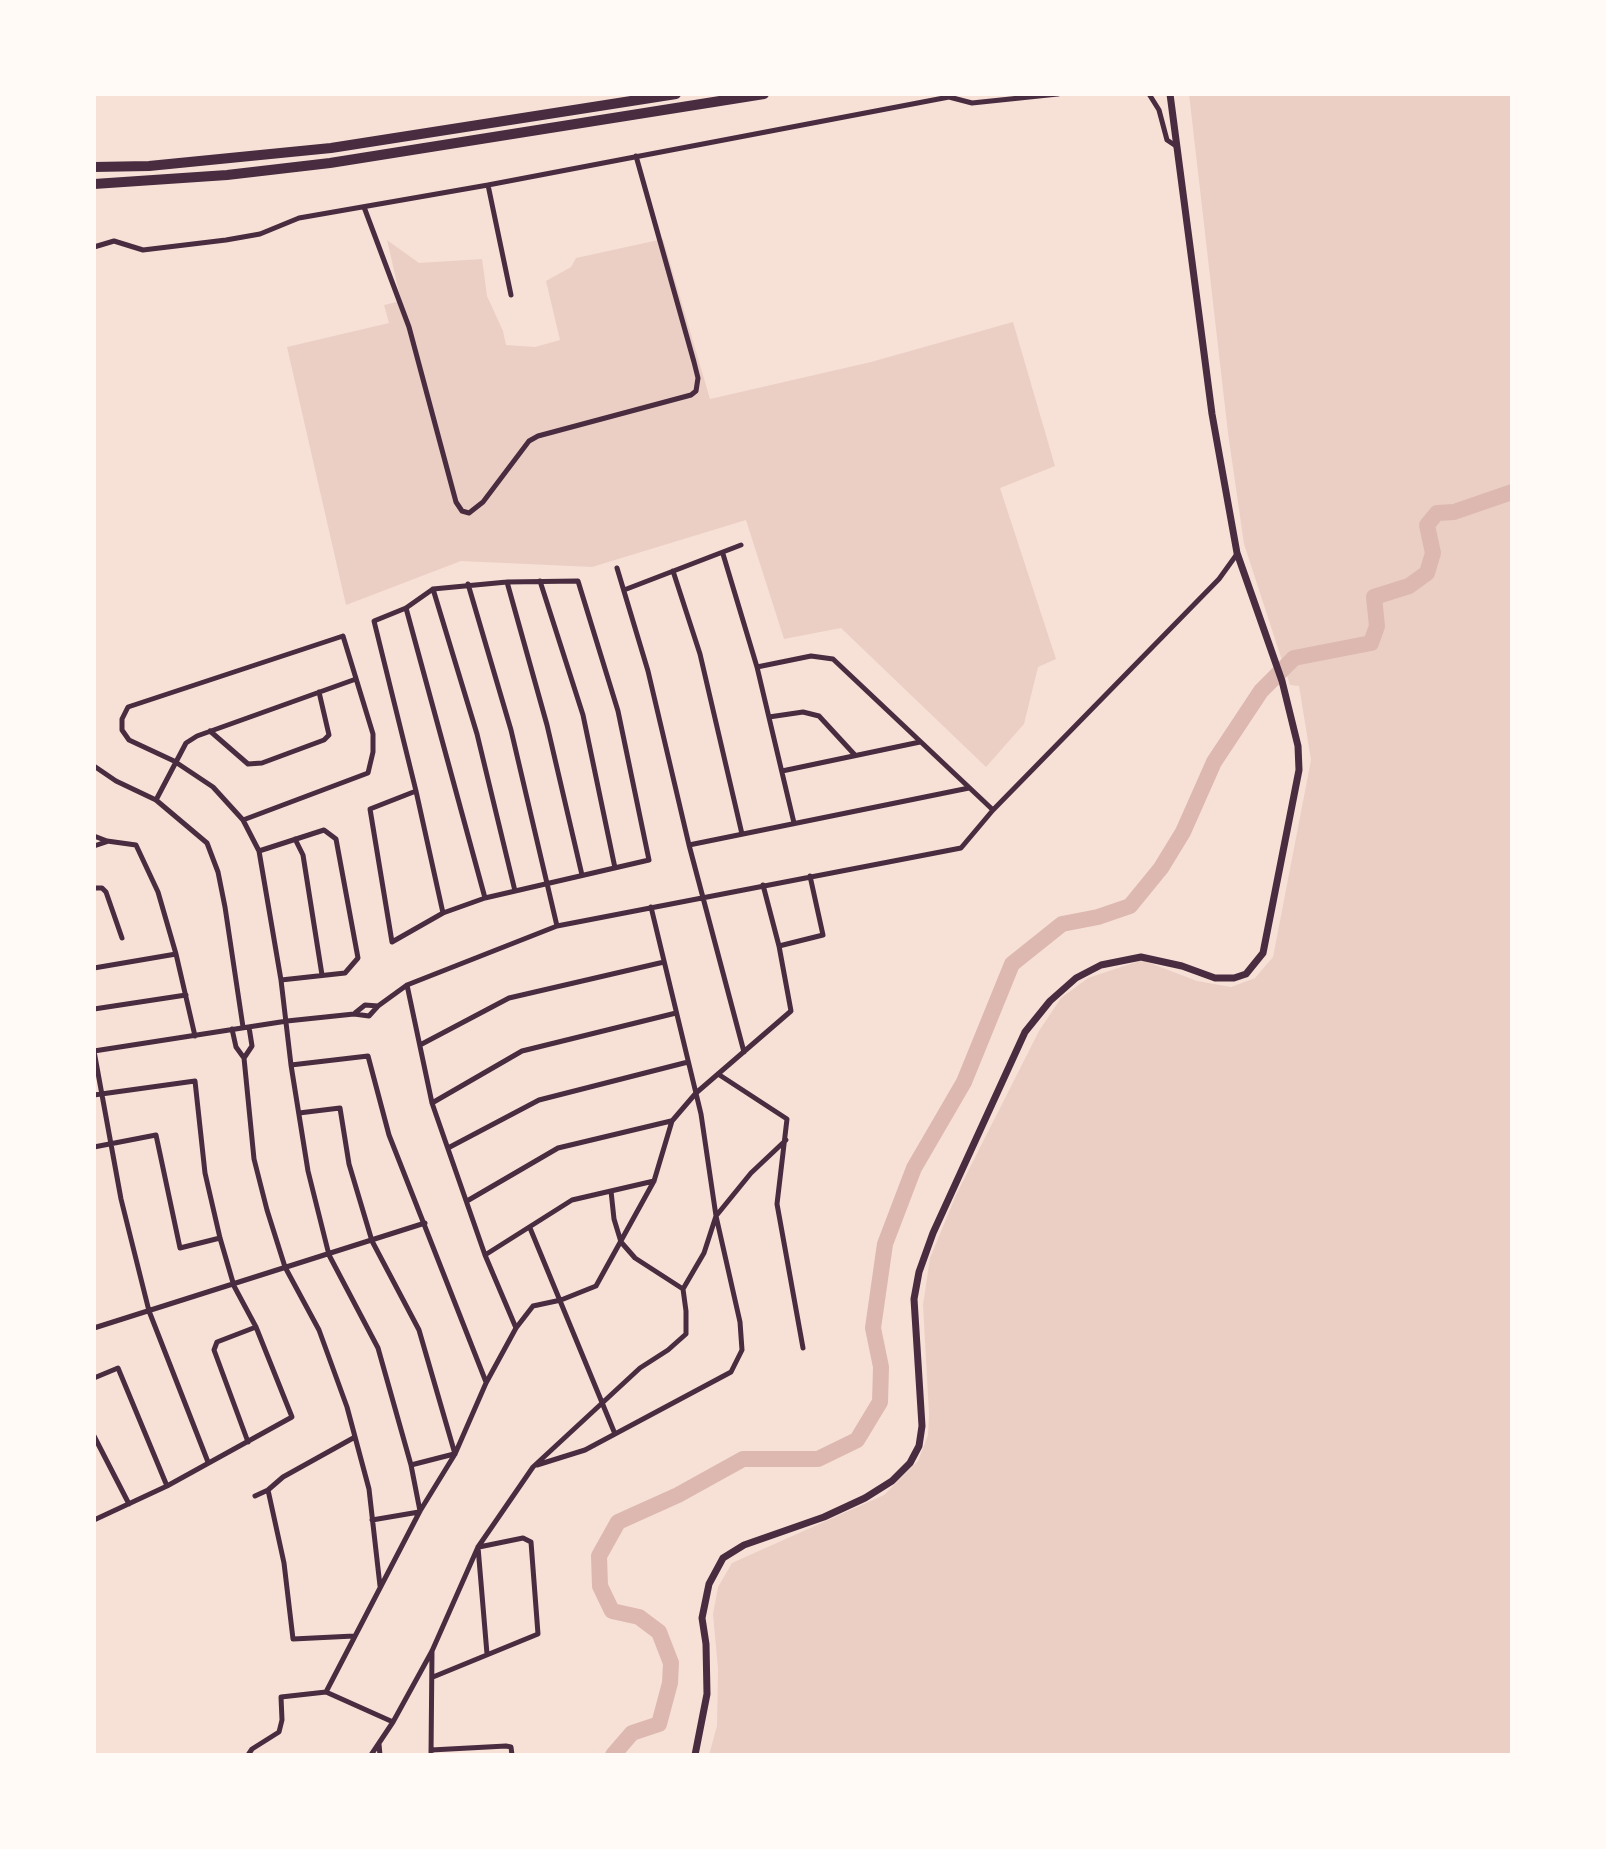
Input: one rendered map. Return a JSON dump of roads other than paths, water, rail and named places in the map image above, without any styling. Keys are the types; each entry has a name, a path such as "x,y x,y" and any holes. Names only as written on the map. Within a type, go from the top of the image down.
{"highway":[{"path":"94,167 149,166 331,148 676,94"},
{"path":"94,184 227,175 330,163 764,94"}],"street":[{"path":"94,247 114,241 143,250 226,240 260,234 299,218 949,97 972,103 1058,94"},
{"path":"1149,94 1159,110 1167,140 1176,146"},
{"path":"695,1755 707,1694 702,1618 709,1584 723,1558 744,1545 824,1517 865,1498 892,1481 910,1463 919,1446 922,1426 914,1299 919,1272 933,1233 1025,1032 1050,1001 1076,978 1101,965 1141,957 1182,966 1215,978 1234,978 1246,974 1263,953 1299,770 1298,746 1282,681 1237,553 1212,414 1170,94"},
{"path":"364,207 409,327 456,502 462,511 469,513 483,502 529,441 538,436 691,395 696,391 698,378 694,362 636,156"},
{"path":"488,185 511,295"},
{"path":"624,590 741,545"},
{"path":"208,1462 149,1311 121,1199 94,1051 287,1021 354,1014 369,1016 407,985 557,926 961,848 993,810 1219,579 1237,553"},
{"path":"723,554 757,667 794,823"},
{"path":"617,568 648,671 689,845 744,1052"},
{"path":"673,571 700,654 742,834"},
{"path":"540,581 583,715 615,868"},
{"path":"416,791 370,809 392,942 443,913 485,898 649,860 618,711 578,581 468,584 433,589 406,608 374,621 416,791 443,913"},
{"path":"507,582 547,725 582,875"},
{"path":"468,584 511,730 557,926"},
{"path":"433,589 477,734 515,891"},
{"path":"406,608 485,898"},
{"path":"243,820 368,773 373,734 343,636 128,707 122,719 122,730 129,740 174,761 213,787 243,820 259,851 308,1171 329,1255 378,1348 411,1465 420,1511"},
{"path":"757,667 811,656 833,659 993,810"},
{"path":"156,800 186,743 210,731 356,679"},
{"path":"210,731 248,764 262,763 329,735 319,692"},
{"path":"769,717 803,712 819,716 854,754"},
{"path":"782,771 921,741"},
{"path":"94,766 116,781 156,800 207,843 218,872 252,1046 244,1058"},
{"path":"689,845 970,788"},
{"path":"259,851 324,830 336,839 358,958 345,973 281,980"},
{"path":"94,836 136,845 158,892 195,1036"},
{"path":"295,839 303,855 322,975"},
{"path":"94,846 107,841"},
{"path":"779,946 823,935 810,876"},
{"path":"326,1692 420,1511 455,1454 486,1383 516,1328 533,1306 561,1300 596,1286 654,1181 672,1121 696,1093 791,1011 763,885"},
{"path":"94,888 102,888 106,892 122,938"},
{"path":"533,1467 585,1450 731,1372 742,1350 740,1322 716,1216 711,1167 696,1093 651,907"},
{"path":"94,968 176,954"},
{"path":"420,1045 509,998 664,962"},
{"path":"407,985 432,1103 485,1255 516,1328"},
{"path":"94,1009 186,995"},
{"path":"354,1014 365,1005 378,1006"},
{"path":"432,1103 522,1051 676,1013"},
{"path":"232,1029 236,1047 244,1058 254,1159 285,1267 319,1330 369,1489 380,1587"},
{"path":"291,1065 368,1056 389,1135 486,1383"},
{"path":"448,1148 539,1100 688,1062"},
{"path":"718,1074 787,1119 777,1204 803,1348"},
{"path":"94,1095 195,1081 205,1173 220,1238 234,1286 256,1327 292,1417 167,1486 94,1520"},
{"path":"299,1113 340,1108 349,1164 372,1241 419,1330 455,1454"},
{"path":"467,1201 558,1148 672,1121"},
{"path":"94,1147 156,1135 180,1248 220,1238"},
{"path":"371,1755 432,1651 478,1547 533,1467 640,1368 686,1334 683,1289 704,1253 716,1216 751,1173 786,1140"},
{"path":"485,1255 572,1200 654,1181"},
{"path":"611,1191 614,1219 621,1242 635,1258 683,1289"},
{"path":"94,1328 425,1223"},
{"path":"530,1228 615,1434"},
{"path":"248,1442 214,1350 217,1342 256,1327"},
{"path":"94,1378 118,1368 167,1486"},
{"path":"94,1436 129,1504"},
{"path":"255,1496 355,1437"},
{"path":"411,1465 455,1454"},
{"path":"268,1490 284,1563 293,1639 355,1636"},
{"path":"372,1520 420,1511"},
{"path":"433,1677 538,1634 529,1540 523,1538 478,1547"},
{"path":"478,1547 487,1654"},
{"path":"432,1651 431,1752 506,1746 511,1747 512,1755"},
{"path":"248,1755 252,1749 279,1732 281,1697 326,1692 393,1722"},
{"path":"379,1743 380,1755"}],"waterway":[{"path":"613,1755 632,1733 659,1724 670,1683 671,1663 659,1632 639,1617 612,1611 600,1586 599,1556 618,1522 678,1495 743,1459 818,1459 857,1440 880,1402 881,1367 873,1328 885,1244 914,1168 964,1082 1012,964 1062,924 1098,917 1130,906 1161,868 1183,832 1214,762 1261,691 1294,658 1371,643 1377,626 1374,597 1409,586 1427,573 1433,553 1427,525 1437,513 1454,512 1512,492"}]}
